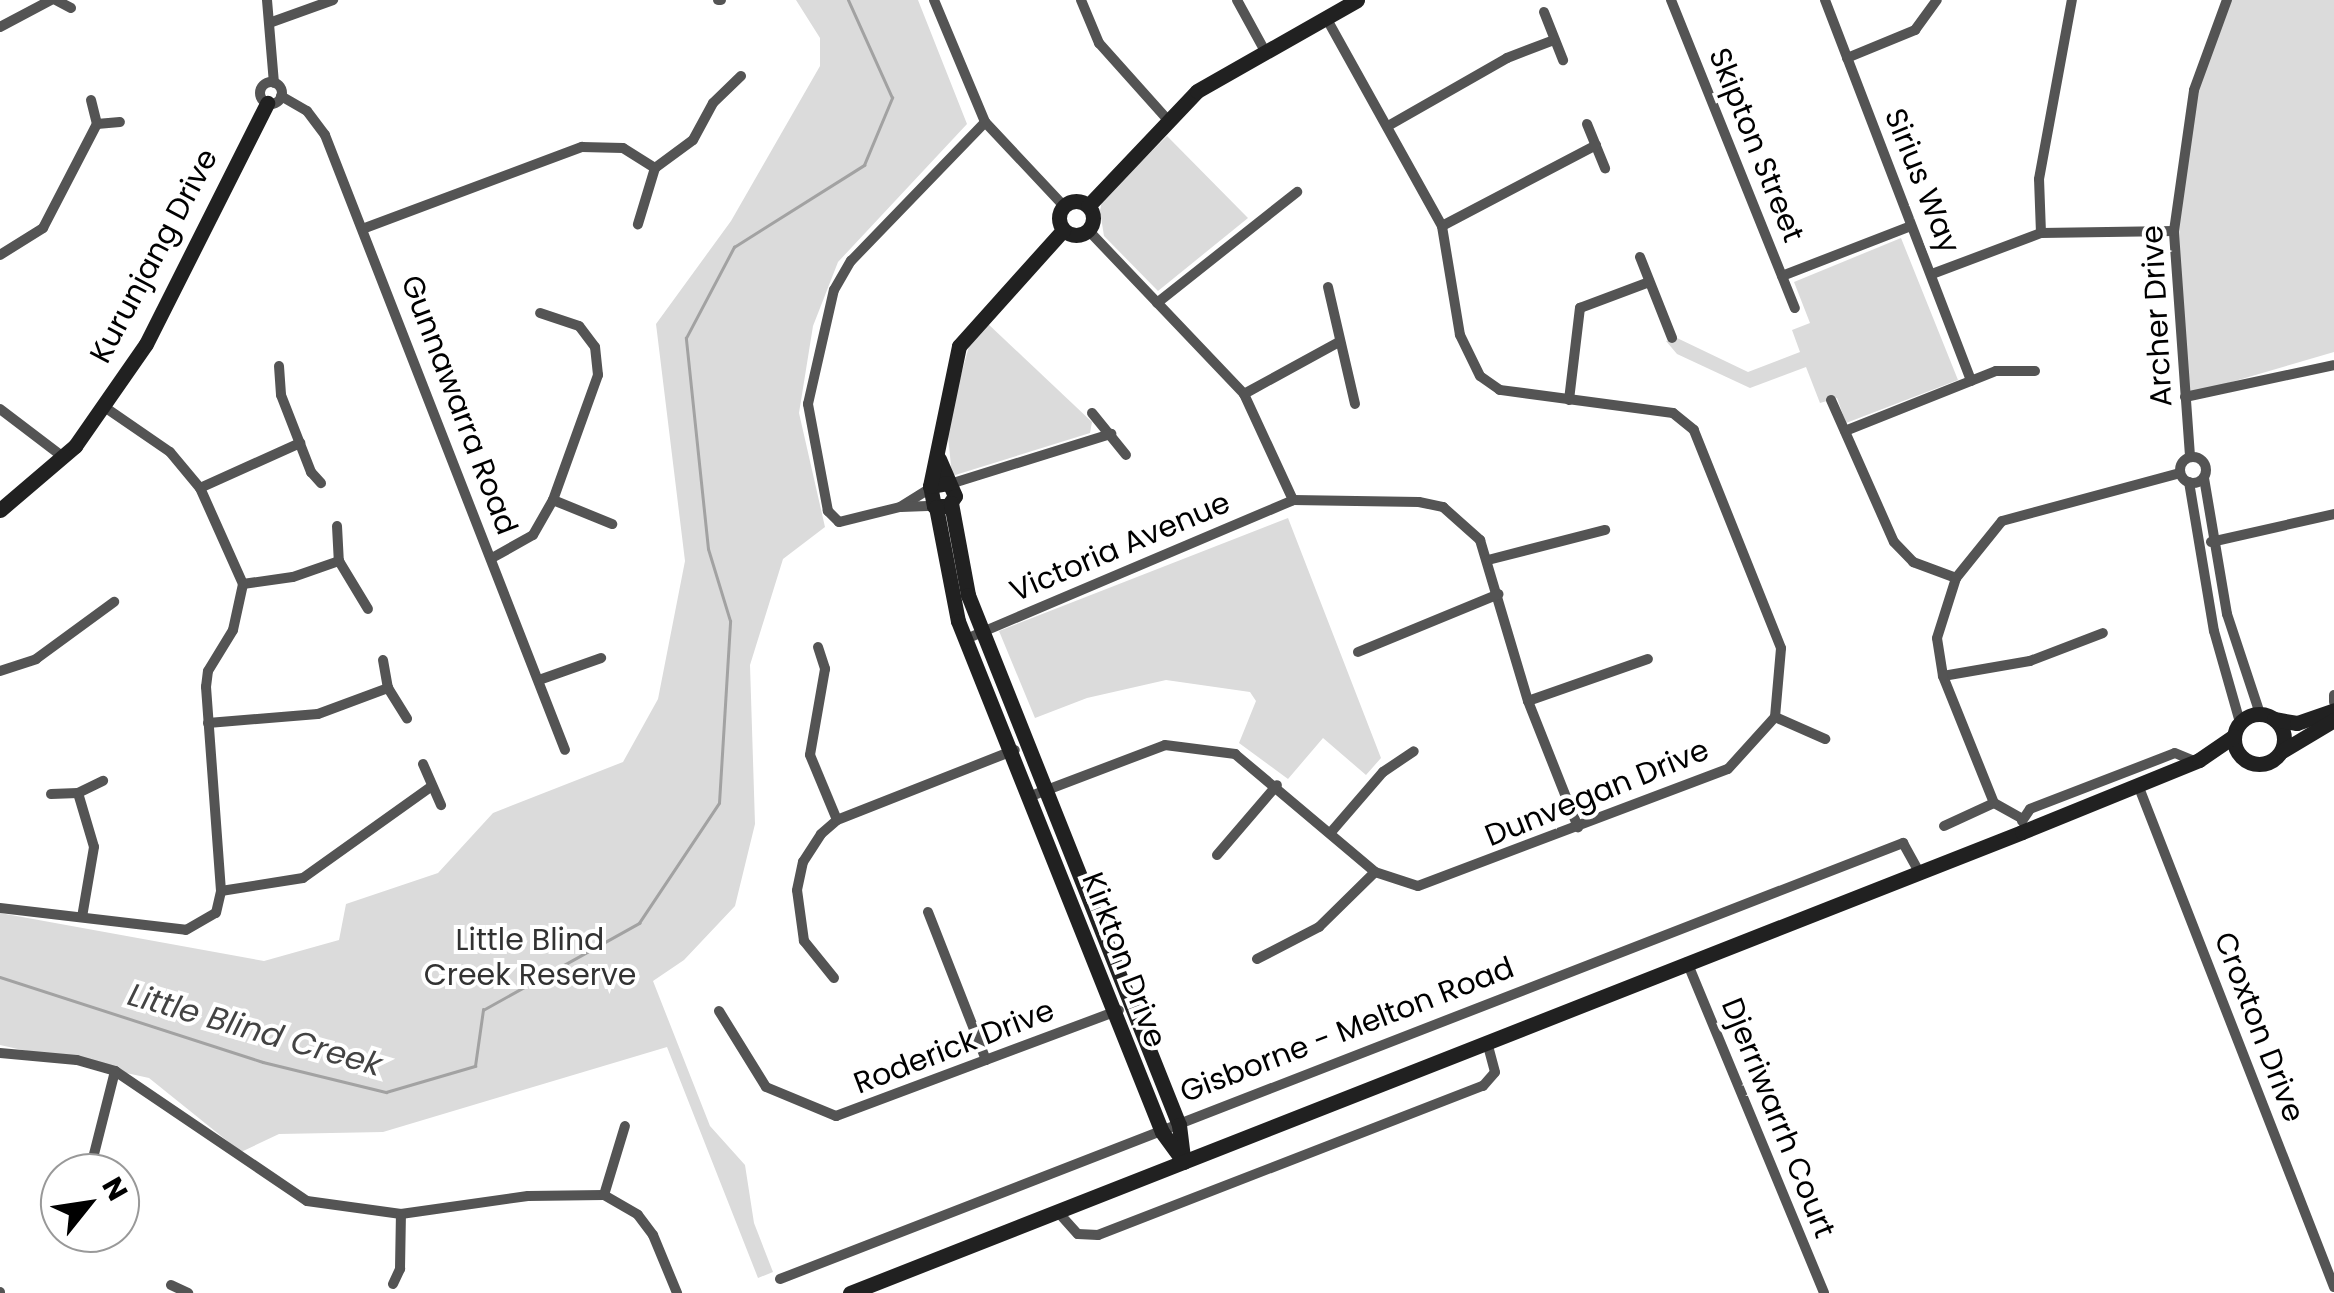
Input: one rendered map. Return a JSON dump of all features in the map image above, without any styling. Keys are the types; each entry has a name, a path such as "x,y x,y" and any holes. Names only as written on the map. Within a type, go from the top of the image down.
{"street":[{"path":"0,27 54,0 71,8"},
{"path":"267,0 272,22 274,83 274,100 260,92 274,83"},
{"path":"272,22 333,0"},
{"path":"934,0 985,122 1064,206 1063,230 1076,235 1088,230 1093,218 1088,206"},
{"path":"1081,0 1098,43 1167,118"},
{"path":"1237,0 1266,52"},
{"path":"1064,206 1088,206 1167,118 1197,91 1358,0"},
{"name":"Skipton Street","path":"1671,0 1795,308"},
{"name":"Sirius Way","path":"1825,0 1971,381"},
{"path":"1847,58 1916,30 1938,0"},
{"path":"2042,233 2040,180 2072,0"},
{"name":"Archer Drive","path":"2190,456 2174,230 2194,90 2226,0"},
{"path":"1544,12 1563,60"},
{"path":"1328,19 1442,226 1467,358 1500,390 1673,413 1694,430 1709,454 1781,648 1775,716 1825,739"},
{"path":"1388,126 1507,58 1554,40"},
{"path":"638,224 656,168 693,140 713,103 740,76"},
{"path":"0,255 43,228 97,124 92,100"},
{"name":"Gunnawarra Road","path":"274,100 306,111 325,135 365,228 565,750"},
{"name":"Kurunjang Drive","path":"0,510 55,468 58,454 75,446 146,344 274,100"},
{"path":"97,124 120,122"},
{"path":"985,122 851,261 822,328 808,404 828,511 847,524 946,497 980,478 1111,434"},
{"path":"1587,124 1604,168"},
{"path":"1442,226 1596,145"},
{"path":"365,228 582,147 623,148 656,168"},
{"path":"1157,303 1297,192"},
{"path":"1782,276 1911,226"},
{"name":"Kirkton Drive","path":"1063,230 959,346 942,410 939,458 962,574 1179,1125 1184,1162"},
{"path":"1088,230 1244,394 1293,500 1444,507 1466,523 1488,560 1528,702 1578,827"},
{"path":"1932,274 2042,233 2174,230"},
{"path":"1640,257 1672,338"},
{"path":"1569,400 1580,308 1649,282"},
{"path":"1328,287 1354,404"},
{"path":"492,558 532,534 553,500 598,374 596,347 580,326 540,313"},
{"path":"1244,394 1339,342"},
{"path":"2185,397 2334,365"},
{"path":"279,366 281,394 300,443 322,483"},
{"path":"1844,432 1996,372 2034,371"},
{"path":"1831,400 1894,542 1913,562 1956,578"},
{"path":"0,908 186,930 216,913 221,891 208,724 208,671 233,630 243,584 200,488 170,452 103,406"},
{"path":"0,409 58,454"},
{"path":"1092,413 1126,455"},
{"path":"200,488 300,443"},
{"path":"2282,751 2283,734 2267,716 2211,542 2205,462 2190,456 2184,478 2214,631 2246,761 2264,764 2334,720"},
{"name":"Kirkton Drive","path":"929,488 939,458"},
{"path":"2022,825 1994,803 1943,676 1937,638 1956,578 2002,521 2184,478 2204,478"},
{"path":"900,507 929,488 946,497"},
{"name":"Kirkton Drive","path":"946,497 952,602 1162,1132 1184,1162"},
{"path":"553,500 612,524"},
{"name":"Victoria Avenue","path":"966,639 1293,500"},
{"path":"2211,542 2334,514"},
{"path":"337,526 339,561 368,608"},
{"path":"1488,560 1605,530"},
{"path":"243,584 293,577 339,561"},
{"path":"1358,652 1499,594"},
{"path":"0,671 36,660 114,602"},
{"path":"1943,676 2030,661 2103,633"},
{"path":"818,647 825,669 810,755 837,820"},
{"path":"539,680 601,658"},
{"path":"1528,702 1648,659"},
{"path":"383,660 388,688 407,719"},
{"path":"208,724 318,714 388,688"},
{"path":"2237,729 2267,716 2297,724 2334,710"},
{"name":"Dunvegan Drive","path":"1031,796 1164,745 1236,754 1278,785 1375,872 1418,886 1728,769 1775,716"},
{"name":"Gisborne - Melton Road","path":"2022,825 2197,761 2237,729"},
{"path":"834,978 804,941 796,890 803,862 837,820 1030,744"},
{"path":"1332,831 1383,772 1414,751"},
{"name":"Gisborne - Melton Road","path":"850,1293 1919,872 2175,753 2197,761 2246,761"},
{"path":"423,764 429,788 441,805"},
{"path":"52,794 78,794 103,781"},
{"path":"1217,855 1278,785"},
{"name":"Croxton Drive","path":"2138,785 2334,1287"},
{"path":"221,891 303,878 429,788"},
{"path":"78,794 94,847 82,917"},
{"path":"1944,826 1994,803"},
{"name":"Gisborne - Melton Road","path":"780,1280 1903,843 1919,872"},
{"path":"1257,959 1319,926 1375,872"},
{"path":"928,912 986,1060"},
{"name":"Djerriwarrh Court","path":"1687,962 1824,1293"},
{"name":"Roderick Drive","path":"719,1011 766,1087 836,1116 1132,1005"},
{"name":"Gisborne - Melton Road","path":"1058,1212 1078,1234 1098,1234 1483,1086 1495,1072 1487,1042"},
{"path":"0,1053 77,1060 114,1071 307,1201 401,1214 528,1196 604,1195 638,1215 654,1234 677,1293"},
{"path":"94,1153 114,1071"},
{"path":"604,1195 625,1126"},
{"path":"393,1284 400,1270 401,1214"},
{"path":"171,1285 188,1293"}],"green space":[{"name":"Little Blind Creek Reserve","path":"796,0 918,0 967,124 838,262 813,326 799,413 825,527 783,559 750,665 755,824 735,906 684,960 653,981 710,1126 745,1165 754,1223 773,1272 758,1278 667,1047 383,1132 279,1134 241,1152 149,1078 0,1045 0,913 264,961 339,940 346,904 438,873 493,813 623,762 658,699 685,561 656,324 731,221 820,66 820,38"},
{"path":"2227,0 2334,0 2334,352 2187,395 2177,234 2196,92"},
{"path":"1167,136 1248,218 1158,291 1104,236 1100,211 1102,200"},
{"path":"1901,238 1958,380 1846,423 1837,398 1820,403 1806,367 1750,388 1677,354 1666,341 1677,338 1748,372 1800,352 1792,330 1810,323 1794,282"},
{"path":"986,322 1092,422 1090,433 952,476 947,426 969,346"},
{"path":"1288,518 1381,758 1366,775 1323,738 1288,779 1239,743 1256,701 1250,692 1166,680 1087,698 1035,718 999,631"}],"waterway":[{"name":"Little Blind Creek","path":"0,977 263,1062 386,1092 475,1066 483,1010 639,923 719,803 730,621 708,549 686,338 734,247 864,165 892,98 848,0"}]}
